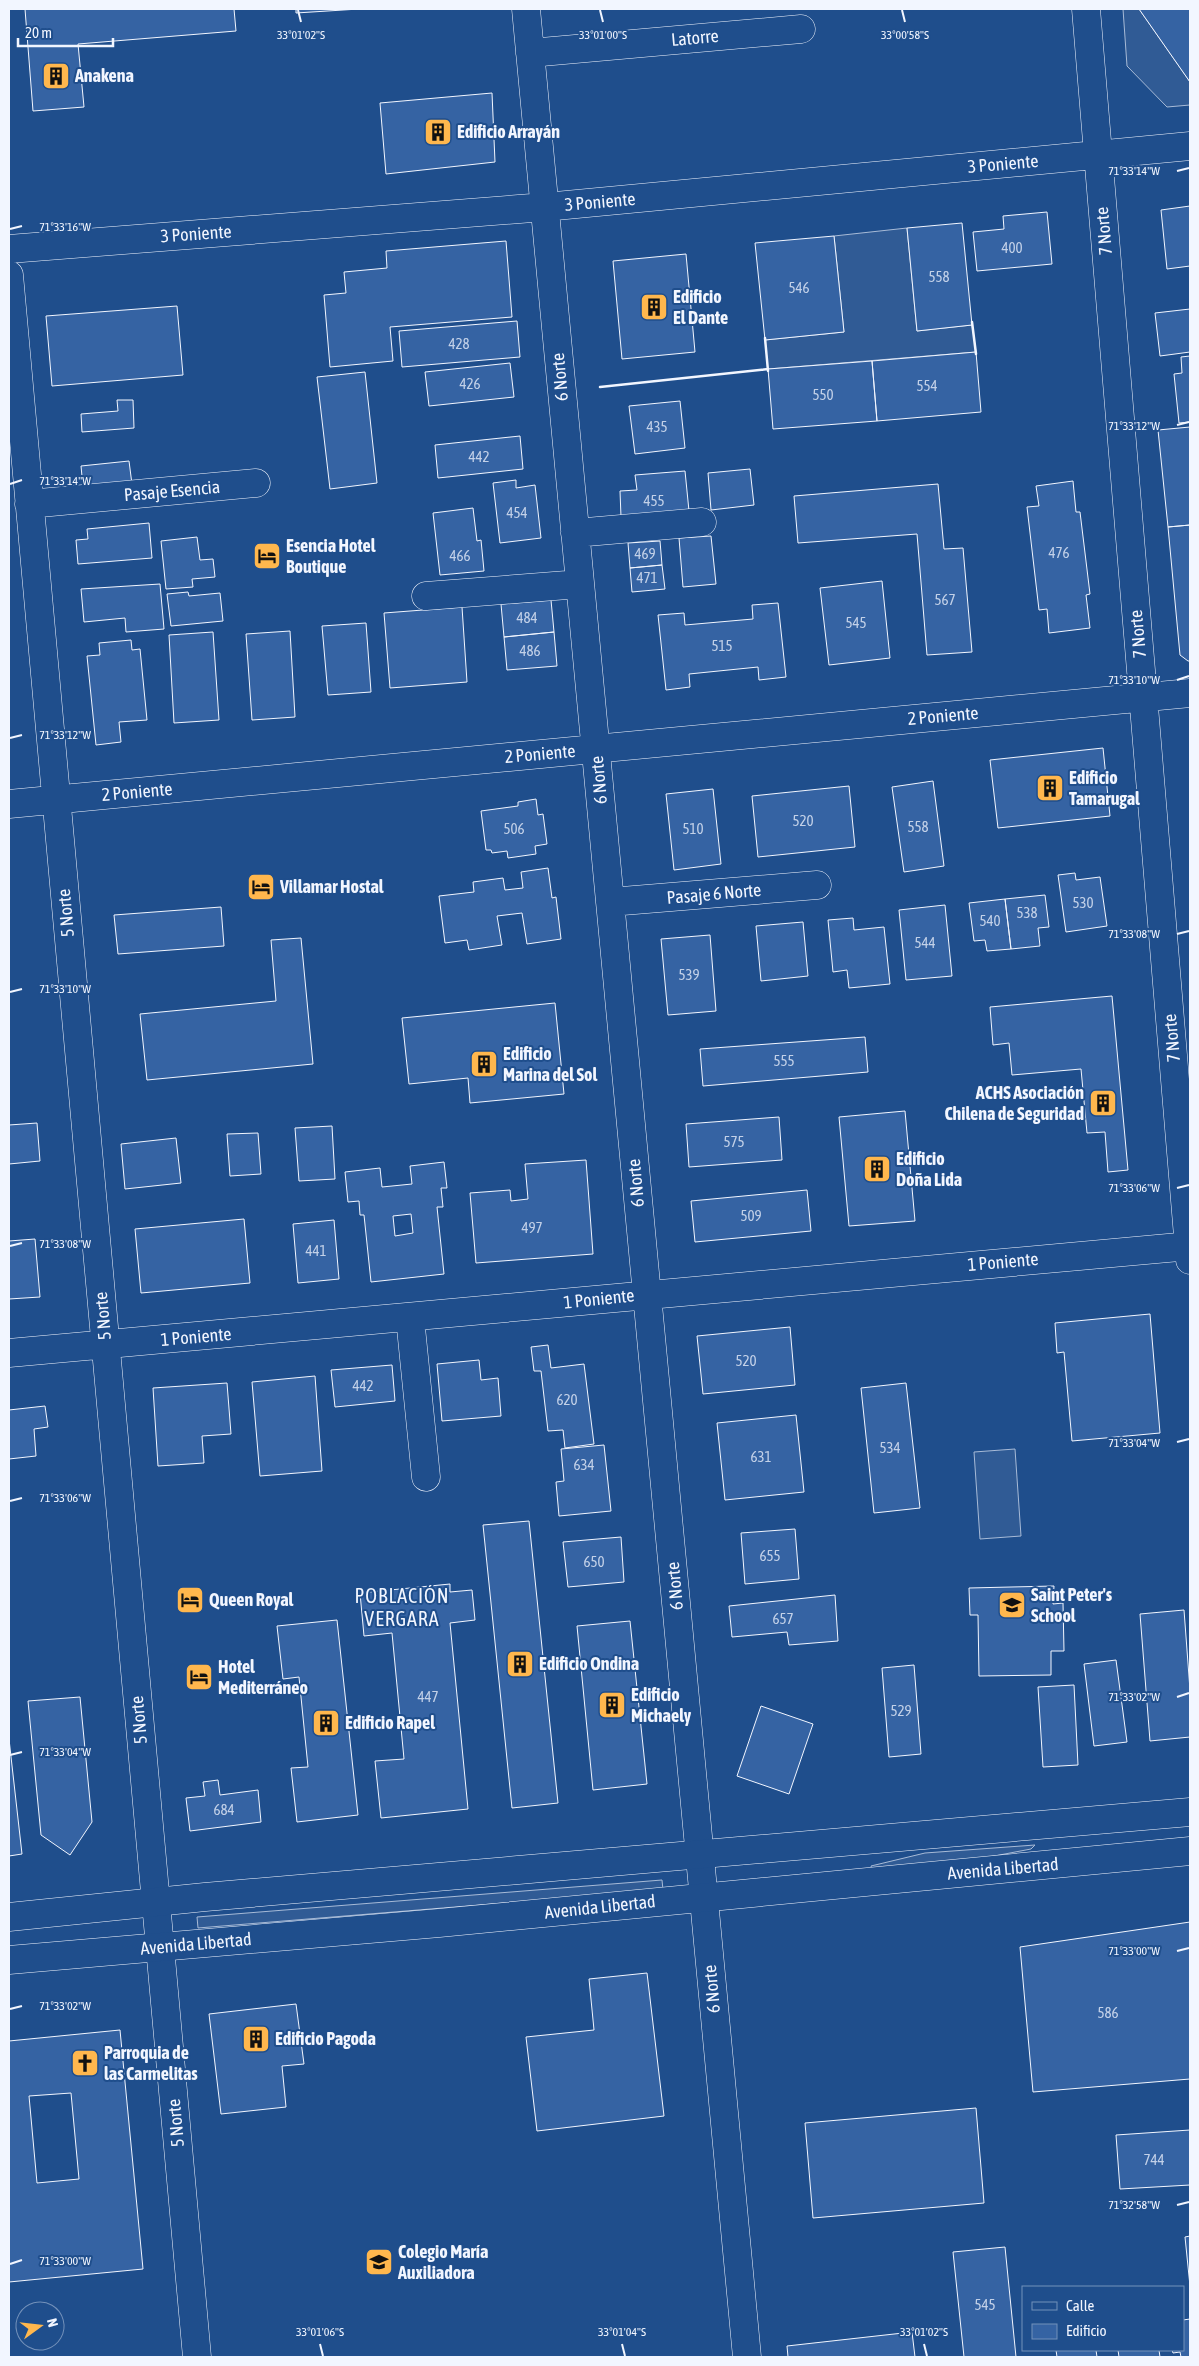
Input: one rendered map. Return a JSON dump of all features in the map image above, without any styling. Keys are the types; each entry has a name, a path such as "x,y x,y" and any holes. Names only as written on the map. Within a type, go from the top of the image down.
{"street":[{"name":"6 Norte","path":"526,9 747,2357"},
{"name":"7 Norte","path":"1086,9 1190,1251"},
{"name":"Latorre","path":"530,53 801,29"},
{"name":"3 Poniente","path":"9,249 545,207 1190,146"},
{"name":"5 Norte","path":"9,275 197,2357"},
{"name":"Pasaje Esencia","path":"29,504 256,483"},
{"path":"575,533 702,522"},
{"path":"426,596 580,584"},
{"name":"2 Poniente","path":"9,804 1190,693"},
{"name":"Pasaje 6 Norte","path":"610,902 817,885"},
{"name":"1 Poniente","path":"9,1354 410,1318 647,1294 1190,1251"},
{"path":"410,1318 426,1477"},
{"path":"9,1917 156,1902 1190,1812"},
{"name":"Avenida Libertad","path":"9,1960 449,1922 1190,1852"}],"shaded area":[{"path":"1123,9 1139,9 1190,82 1190,105 1167,107 1127,66"},
{"path":"907,228 917,331 972,325 976,352 768,369 765,340 844,332 834,236"},
{"path":"1015,1449 1021,1536 980,1539 974,1452"},
{"path":"1035,1845 1031,1849 968,1861 872,1870 871,1866 925,1853"},
{"path":"662,1880 663,1890 198,1928 197,1917"}],"building":[{"name":"Anakena","path":"25,9 234,9 236,31 78,44 84,107 33,111"},
{"path":"296,9 359,9 296,13"},
{"path":"1139,9 1190,9 1190,82"},
{"name":"Edificio Arrayán","path":"492,93 495,162 386,174 380,103"},
{"path":"1190,206 1190,266 1167,269 1161,210"},
{"path":"1047,212 1052,264 977,271 973,232 1004,229 1003,216"},
{"path":"962,223 972,325 917,331 907,228"},
{"path":"834,236 844,332 765,340 755,243"},
{"path":"506,241 512,317 390,327 393,361 330,367 324,295 346,293 344,272 387,268 386,251"},
{"name":"Edificio El Dante","path":"686,254 695,352 622,359 613,261"},
{"path":"177,306 183,375 52,386 46,316"},
{"path":"1190,309 1190,352 1160,356 1155,313"},
{"path":"517,321 520,357 402,367 399,331"},
{"path":"976,352 981,412 877,421 872,361"},
{"path":"1190,356 1190,422 1179,423 1174,374 1182,373 1181,357"},
{"path":"872,361 877,421 773,429 768,369"},
{"path":"510,363 514,397 429,406 425,372"},
{"path":"365,372 377,483 330,489 317,377"},
{"path":"117,400 133,400 134,428 82,432 81,414 118,411"},
{"path":"680,401 685,448 635,454 629,406"},
{"path":"1190,427 1190,525 1168,527 1158,430"},
{"path":"520,436 523,469 438,478 435,445"},
{"path":"129,461 133,492 84,497 81,466"},
{"path":"750,469 754,505 711,510 708,473"},
{"path":"685,471 689,511 621,517 620,491 637,490 635,475"},
{"path":"516,480 516,488 535,485 541,538 500,543 493,483"},
{"path":"1073,481 1076,512 1080,512 1090,594 1086,595 1090,628 1049,633 1047,609 1039,610 1027,507 1039,506 1036,486"},
{"path":"938,484 944,549 963,548 972,652 927,655 917,534 798,543 794,496"},
{"path":"473,508 477,541 481,540 484,571 440,575 433,513"},
{"path":"149,523 152,558 78,564 76,540 88,539 87,529"},
{"path":"1190,525 1190,661 1188,661 1180,655 1168,527"},
{"path":"711,536 716,584 683,587 679,538"},
{"path":"197,537 200,560 213,559 215,577 192,579 193,587 166,589 161,541"},
{"path":"660,541 662,565 630,568 628,543"},
{"path":"662,565 665,589 632,592 630,568"},
{"path":"882,581 890,658 829,665 820,588"},
{"path":"160,584 164,629 126,632 125,618 84,622 81,589"},
{"path":"188,592 189,596 220,593 223,621 171,626 167,594"},
{"path":"551,600 554,632 504,637 501,604"},
{"path":"778,603 786,677 759,680 758,667 689,674 690,687 666,690 658,615 684,613 685,625 753,619 752,605"},
{"path":"462,607 467,682 390,688 384,613"},
{"path":"366,623 371,692 328,695 322,626"},
{"path":"290,631 295,717 252,720 246,634"},
{"path":"213,632 219,720 174,723 169,635"},
{"path":"554,632 557,666 507,670 504,637"},
{"path":"131,640 132,650 140,649 147,720 119,722 121,742 96,745 87,656 100,655 99,643"},
{"name":"Edificio Tamarugal","path":"1103,748 1110,816 998,828 990,760"},
{"path":"933,781 944,866 904,872 892,787"},
{"path":"849,786 855,847 758,857 752,796"},
{"path":"713,789 721,864 674,870 666,794"},
{"path":"536,799 538,815 543,814 547,844 535,846 536,854 508,858 507,851 492,853 491,850 486,850 481,811 518,806 518,802"},
{"path":"548,868 552,898 556,897 561,939 527,944 522,913 497,916 502,945 469,950 467,940 445,943 439,896 474,892 473,882 503,878 505,890 523,888 521,872"},
{"path":"1075,873 1076,880 1100,877 1107,926 1066,932 1058,875"},
{"path":"1045,895 1049,927 1038,928 1040,946 1011,949 1005,899"},
{"path":"1005,899 1011,949 987,951 985,940 974,941 969,903"},
{"path":"945,905 952,976 906,980 899,910"},
{"path":"221,907 224,946 118,954 114,915"},
{"path":"853,918 854,930 884,927 890,984 849,988 847,970 833,972 828,920"},
{"path":"803,922 808,976 761,981 756,926"},
{"path":"710,935 716,1011 668,1015 661,939"},
{"path":"301,938 313,1064 147,1080 140,1014 276,1001 271,940"},
{"name":"ACHS Asociación Chilena de Seguridad","path":"1112,996 1128,1170 1108,1172 1105,1132 1087,1133 1081,1069 1012,1075 1009,1043 993,1045 990,1007"},
{"name":"Edificio Marina del Sol","path":"555,1003 564,1094 470,1103 468,1078 409,1084 402,1018"},
{"path":"865,1037 868,1072 703,1086 700,1049"},
{"name":"Edificio Doña Lida","path":"905,1111 915,1221 849,1226 839,1117"},
{"path":"779,1117 782,1160 689,1167 686,1124"},
{"path":"37,1123 40,1161 9,1164 9,1125"},
{"path":"332,1126 335,1179 299,1181 295,1128"},
{"path":"258,1133 261,1174 230,1176 227,1134"},
{"path":"176,1138 181,1183 125,1189 121,1144"},
{"path":"586,1160 593,1254 476,1263 470,1193 510,1190 511,1201 528,1199 525,1164"},
{"path":"444,1162 447,1188 441,1188 443,1207 437,1207 444,1274 371,1282 364,1215 360,1215 359,1201 348,1202 345,1172 380,1168 382,1187 412,1184 410,1166","holes":["411,1214 413,1233 395,1236 393,1216"]},
{"path":"807,1190 811,1231 695,1242 691,1201"},
{"path":"244,1219 250,1283 141,1293 135,1229"},
{"path":"334,1220 339,1279 298,1283 293,1224"},
{"path":"35,1239 40,1297 9,1299 9,1241"},
{"path":"1150,1314 1160,1433 1072,1441 1064,1352 1057,1353 1055,1323"},
{"path":"790,1327 795,1385 703,1394 697,1336"},
{"path":"548,1345 551,1368 584,1364 594,1444 565,1448 563,1430 548,1431 541,1371 534,1371 531,1347"},
{"path":"479,1360 481,1380 498,1378 501,1416 442,1421 437,1364"},
{"path":"392,1365 395,1401 335,1407 331,1370"},
{"path":"315,1376 322,1471 260,1476 252,1382"},
{"path":"227,1383 231,1434 202,1436 204,1463 158,1466 153,1388"},
{"path":"906,1383 920,1508 874,1513 861,1388"},
{"path":"45,1406 48,1427 34,1429 36,1456 9,1459 9,1410"},
{"path":"796,1415 804,1492 725,1500 717,1423"},
{"path":"604,1445 611,1511 559,1516 556,1482 564,1481 561,1449"},
{"name":"Edificio Ondina","path":"529,1521 558,1803 512,1808 483,1525"},
{"path":"795,1529 799,1579 745,1584 741,1533"},
{"path":"621,1537 624,1582 568,1587 563,1542"},
{"path":"450,1584 450,1592 472,1590 475,1620 450,1623 468,1809 381,1818 375,1761 404,1759 392,1633 364,1636 360,1593"},
{"path":"1054,1586 1053,1604 1063,1603 1064,1651 1051,1651 1051,1675 979,1676 978,1615 970,1615 969,1588"},
{"path":"835,1595 838,1641 789,1645 787,1632 732,1637 729,1606"},
{"path":"1184,1610 1190,1690 1190,1737 1150,1741 1140,1614"},
{"name":"Edificio Rapel","path":"337,1620 358,1815 297,1822 291,1768 308,1767 299,1677 283,1679 277,1626"},
{"name":"Edificio Michaely","path":"630,1621 647,1784 593,1790 577,1626"},
{"path":"1116,1660 1127,1742 1094,1746 1084,1664"},
{"path":"914,1665 921,1754 889,1757 882,1668"},
{"path":"1074,1685 1078,1765 1043,1767 1038,1687"},
{"path":"80,1697 92,1822 70,1855 41,1835 28,1701"},
{"path":"761,1706 813,1724 789,1794 737,1776"},
{"path":"9,1739 22,1854 9,1856"},
{"path":"218,1780 220,1795 258,1790 261,1822 190,1831 186,1798 205,1796 203,1782"},
{"path":"1190,1922 1190,2079 1033,2092 1020,1947"},
{"path":"647,1973 664,2116 537,2131 526,2037 594,2030 589,1979"},
{"name":"Edificio Pagoda","path":"296,2004 304,2064 282,2066 286,2107 221,2114 209,2014"},
{"path":"120,2030 143,2269 9,2282 9,2041","holes":["71,2093 79,2179 37,2183 29,2096"]},
{"path":"976,2108 984,2203 813,2218 805,2123"},
{"path":"1190,2130 1190,2185 1120,2189 1116,2135"},
{"path":"1190,2236 1190,2286 1185,2237"},
{"path":"1005,2247 1016,2357 964,2357 953,2252"},
{"path":"1190,2319 1190,2357 1181,2357 1180,2352 1173,2353 1172,2351 1184,2351 1184,2320"},
{"path":"912,2332 915,2357 788,2357 787,2346"},
{"path":"1056,2351 1096,2351 1097,2357 1057,2357"},
{"path":"1118,2351 1159,2351 1160,2357 1119,2357"}],"wall":[{"path":"972,322 976,354"},
{"path":"765,338 768,371"},
{"path":"600,387 768,369"}],"place":[{"name":"Anakena","path":"56,76"},
{"name":"Edificio Arrayán","path":"438,132"},
{"name":"Edificio El Dante","path":"654,307"},
{"name":"Esencia Hotel Boutique","path":"267,556"},
{"name":"Edificio Tamarugal","path":"1050,788"},
{"name":"Villamar Hostal","path":"261,887"},
{"name":"Edificio Marina del Sol","path":"484,1064"},
{"name":"ACHS Asociación Chilena de Seguridad","path":"1103,1103"},
{"name":"Edificio Doña Lida","path":"877,1169"},
{"name":"Queen Royal","path":"190,1600"},
{"name":"Saint Peter's School","path":"1012,1605"},
{"name":"Edificio Ondina","path":"520,1664"},
{"name":"Hotel Mediterráneo","path":"199,1677"},
{"name":"Edificio Michaely","path":"612,1705"},
{"name":"Edificio Rapel","path":"326,1723"},
{"name":"Edificio Pagoda","path":"256,2039"},
{"name":"Parroquia de las Carmelitas","path":"85,2063"},
{"name":"Colegio María Auxiliadora","path":"379,2262"}],"district":[{"name":"POBLACIÓN VERGARA","path":"402,1608"}]}
